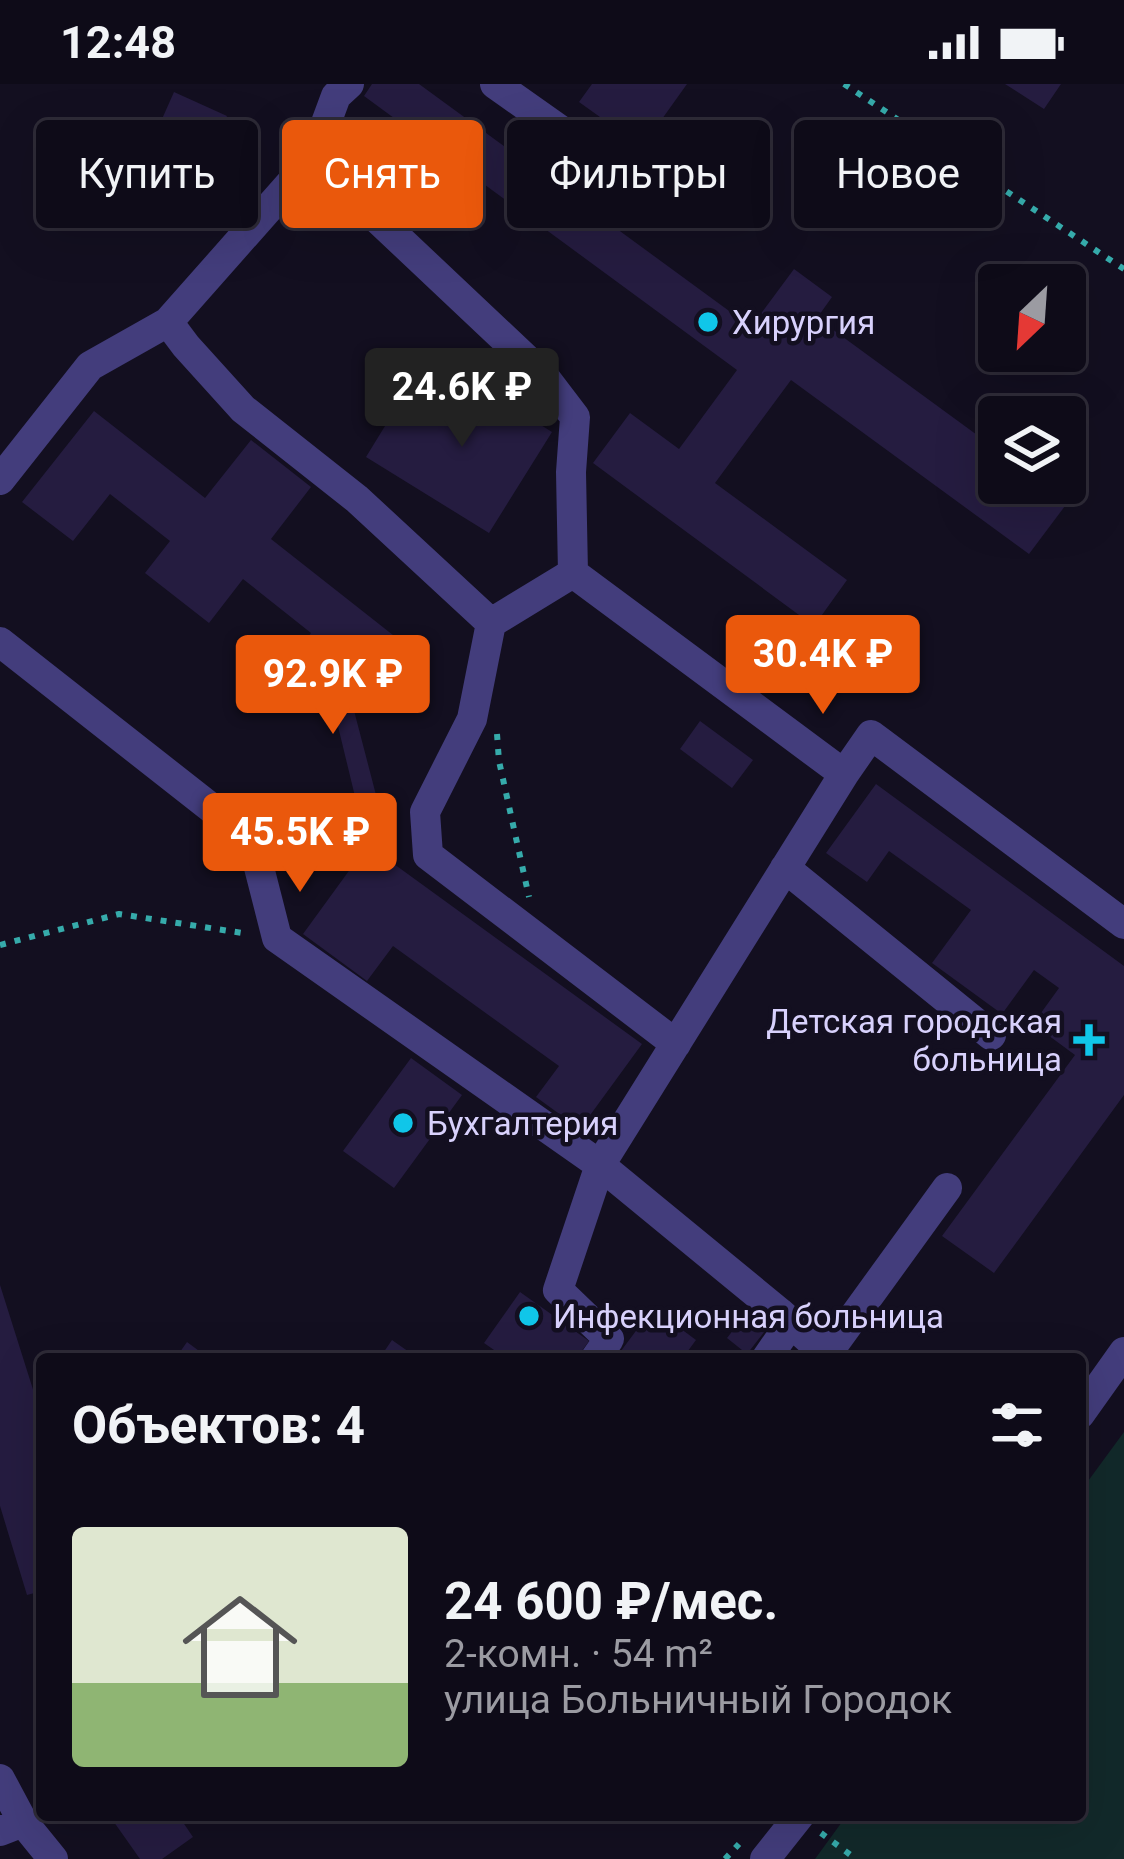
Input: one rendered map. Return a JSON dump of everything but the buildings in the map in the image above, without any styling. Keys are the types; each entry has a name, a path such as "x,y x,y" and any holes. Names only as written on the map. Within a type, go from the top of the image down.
{"street":[{"path":"319,120 324,84"},
{"path":"327,120 336,96 349,84"},
{"path":"500,86 548,120"},
{"path":"0,481 90,366 168,322 282,193"},
{"path":"387,228 543,375 575,417 573,573"},
{"path":"168,322 244,409 357,499 491,622"},
{"path":"573,573 491,622 472,719 425,812 428,855 676,1044"},
{"path":"573,573 844,774"},
{"path":"0,642 252,840 277,938 600,1166 825,1353"},
{"path":"599,1353 609,1339 558,1290 600,1166 871,736 1124,924"},
{"path":"785,868 991,1035"},
{"path":"832,1353 947,1188"},
{"path":"770,1353 791,1323"},
{"path":"1086,1406 1124,1352"},
{"path":"0,1779 12,1827 53,1859"},
{"path":"765,1859 795,1821"}],"path":[{"path":"844,84 1124,269"},
{"path":"496,715 499,761 539,940"},
{"path":"0,945 119,914 277,938"},
{"path":"806,1821 856,1859"}],"green space":[{"path":"1124,1432 1124,1859 815,1859 843,1821 1086,1821 1086,1484"}],"place":[{"name":"Хирургия","path":"708,322"},
{"name":"Детская городская больница","path":"1089,1040"},
{"name":"Бухгалтерия","path":"403,1123"},
{"name":"Инфекционная больница","path":"529,1316"}]}
